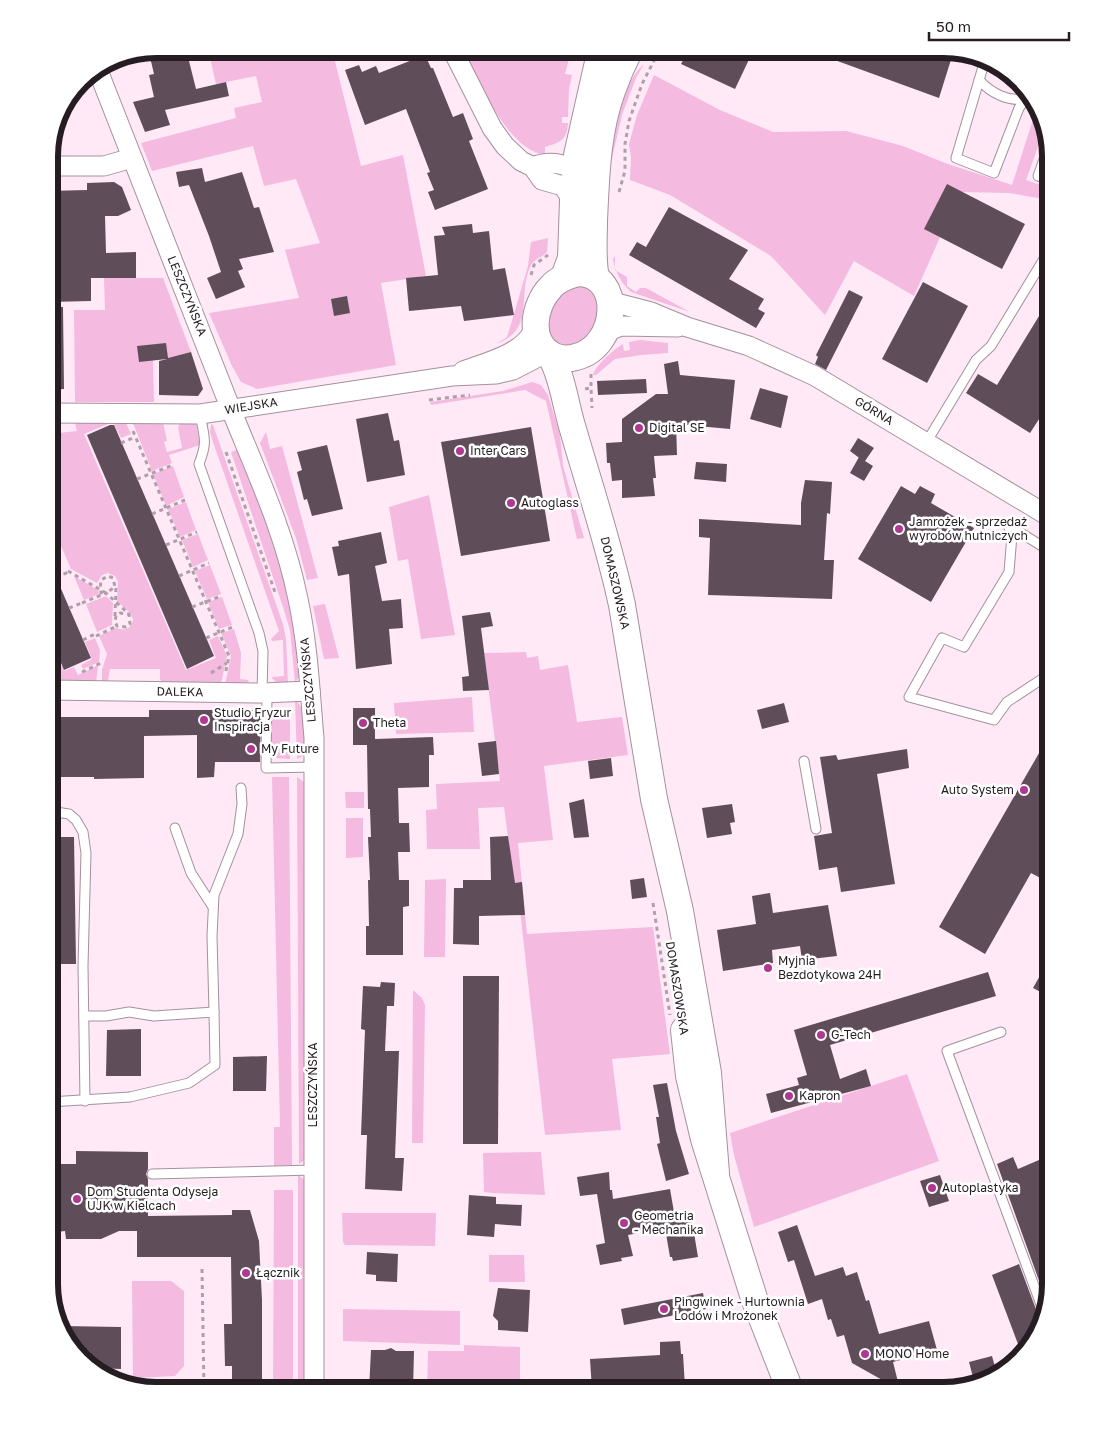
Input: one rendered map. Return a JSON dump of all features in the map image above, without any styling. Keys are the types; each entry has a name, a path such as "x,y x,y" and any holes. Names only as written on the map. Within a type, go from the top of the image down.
{"street":[{"path":"457,58 498,138 514,154 533,168 542,180 563,186 584,204"},
{"path":"599,58 574,169 584,204 594,263 602,287 611,314 606,332 597,346 581,356 556,357 549,353 539,342 535,328 537,310 542,298 552,286 564,277 590,274 602,287"},
{"path":"564,277 598,159 611,92 626,58"},
{"name":"LESZCZYŃSKA","path":"100,75 231,409 270,502 288,558 301,614 310,691 314,767 314,1382"},
{"path":"58,166 104,166 132,158"},
{"path":"533,168 549,163 574,169"},
{"name":"GÓRNA","path":"602,287 614,302 651,312 687,327 731,340 768,354 815,376 1042,512"},
{"name":"GÓRNA","path":"606,332 621,326 687,327"},
{"name":"WIEJSKA","path":"452,376 515,349 532,335 535,328"},
{"name":"WIEJSKA","path":"58,413 200,414 452,376 486,375 506,372 549,353"},
{"name":"DOMASZOWSKA","path":"549,353 558,371 616,576 622,605 654,799 655,830 689,1076 701,1129 754,1298 788,1382"},
{"name":"DOMASZOWSKA","path":"581,356 577,365 582,458"},
{"name":"DALEKA","path":"58,690 264,693 310,691"}],"lane":[{"path":"983,66 956,158 994,173 1019,108 1025,101"},
{"path":"979,80 985,87 997,94 1012,99 1022,97"},
{"path":"926,443 976,360 991,346 1042,262"},
{"path":"200,414 205,436 204,449 199,464 259,633 263,651 266,768 314,767"},
{"path":"1042,545 1008,526 1012,536 1009,570 998,590 964,647 942,638 909,697 994,720 1007,702 1042,679"},
{"path":"804,761 816,829"},
{"path":"58,1102 130,1097 189,1083 214,1065 212,936 214,895 238,834 242,804 241,788"},
{"path":"58,812 69,814 76,820 83,832 86,852 83,966 85,1101"},
{"path":"175,828 191,873 213,907"},
{"path":"84,1016 106,1016 129,1012 154,1016 214,1012"},
{"path":"1001,1032 947,1051 1040,1302"},
{"path":"152,1174 314,1170"}],"path":[{"path":"618,195 625,171 625,144 629,121 642,84 655,58"},
{"path":"131,428 229,656 222,692"},
{"path":"58,444 62,430"},
{"path":"121,443 135,436"},
{"path":"226,450 278,601"},
{"path":"137,480 173,465"},
{"path":"152,514 186,500"},
{"path":"166,545 197,532"},
{"path":"179,576 209,563"},
{"path":"58,576 69,571 101,589 130,617 130,624 123,628 117,626 83,640"},
{"path":"101,596 100,583 105,577 111,577 116,584 115,619 117,626"},
{"path":"70,608 101,596 114,589 116,584"},
{"path":"192,607 221,596"},
{"path":"115,619 120,613 128,614"},
{"path":"206,638 233,627"},
{"path":"83,670 101,663"},
{"path":"202,1268 204,1382"}],"shaded area":[{"path":"210,58 334,58 361,166 403,155 426,276 381,283 396,365 257,389 241,382 209,313 299,298 285,250 320,243 296,179 264,186 253,146 152,171 141,143 236,118 234,108 262,102 256,76 216,84"},
{"path":"467,58 569,58 565,74 572,75 569,89 568,117 562,117 562,123 568,123 567,129 562,140 545,147 545,155 531,150 518,141 486,95"},
{"path":"644,64 636,78 622,115 607,180 613,135 622,101 635,74"},
{"path":"654,75 720,110 773,132 846,131 903,146 945,163 1012,185 1034,117 1040,140 1026,180 1042,185 1042,199 1009,193 960,192 914,296 854,261 825,315 771,256 670,195 630,180 631,157 629,144 637,115"},
{"path":"548,238 547,252 534,262 526,278 521,321 508,338 496,344 507,337 528,266 531,242"},
{"path":"616,271 627,277 627,286 636,292 640,288 646,288 690,312 631,292 621,281"},
{"path":"104,278 163,278 191,352 153,360 154,402 75,402 74,310 105,310"},
{"path":"588,286 599,305 599,313 594,327 585,339 579,343 565,346 559,344 554,340 549,328 548,321 551,307 568,287"},
{"path":"640,340 668,343 668,353 615,359 596,375 593,375 601,363 619,346 623,344 624,351 630,350 629,342"},
{"path":"532,382 541,385 548,395 560,435 563,466 584,538 577,539 546,401 525,390 431,405 430,402 503,391"},
{"path":"125,421 131,434 121,438 113,422 84,434 186,670 216,658 209,640 218,636 227,656 221,684 163,683 160,679 160,669 110,669 108,680 102,683 102,670 107,654 99,636 116,628 130,627 133,619 130,613 117,601 118,582 115,576 108,573 102,575 97,583 71,569 58,539 58,433 77,431 75,423"},
{"path":"163,422 167,441 164,442 167,452 182,448 178,427 181,422 196,423 200,445 169,455 172,463 152,471 133,423"},
{"path":"211,424 213,425 283,624 286,639 288,684 277,683 272,678 284,676 283,640 272,641 271,639 279,631 213,442 210,432"},
{"path":"266,432 270,449 282,446 318,578 307,580 296,538 260,443"},
{"path":"239,449 275,547 293,615 301,674 295,683 290,630 231,452"},
{"path":"173,466 184,497 166,506 153,474"},
{"path":"429,495 455,635 421,639 408,559 398,561 389,507"},
{"path":"186,502 196,530 180,537 168,509"},
{"path":"198,534 208,560 193,567 182,540"},
{"path":"210,565 221,594 207,599 195,571"},
{"path":"74,576 98,590 99,594 84,600"},
{"path":"106,596 113,603 112,625 97,632 86,604"},
{"path":"222,597 232,625 219,629 208,602"},
{"path":"325,604 339,658 324,659 313,606"},
{"path":"234,629 241,653 240,679 248,680 249,682 225,685 231,656 221,633"},
{"path":"95,638 100,650 99,662 83,669 81,665 92,659 85,642"},
{"path":"526,652 527,658 538,656 540,670 568,665 577,722 622,717 628,755 544,766 553,840 518,843 527,934 653,927 670,1054 612,1059 621,1130 545,1135 517,883 514,883 504,807 478,808 480,849 427,849 426,810 437,809 436,784 500,781 484,653"},
{"path":"58,657 64,671 74,667 78,675 98,665 96,683 58,682"},
{"path":"472,697 474,732 396,734 394,703"},
{"path":"295,700 303,711 306,726 305,755 297,759"},
{"path":"271,709 290,709 290,759 276,758 271,753"},
{"path":"272,777 289,777 292,1165 274,1166 274,1127 280,1127"},
{"path":"297,777 304,782 305,1160 299,1164"},
{"path":"345,792 364,792 364,808 346,808"},
{"path":"346,818 363,818 363,857 346,858"},
{"path":"446,879 445,957 424,957 425,880"},
{"path":"413,990 422,998 425,1005 423,1143 412,1143"},
{"path":"907,1074 939,1161 754,1227 734,1155 730,1133"},
{"path":"541,1152 545,1195 484,1192 483,1153"},
{"path":"298,1175 305,1180 306,1382 298,1382"},
{"path":"274,1190 293,1190 293,1382 273,1382"},
{"path":"342,1213 436,1213 435,1246 345,1245 343,1242"},
{"path":"489,1255 524,1255 525,1282 489,1282"},
{"path":"132,1281 171,1281 184,1291 184,1366 175,1376 133,1378"},
{"path":"343,1309 460,1311 460,1345 343,1341"},
{"path":"464,1345 520,1347 520,1382 427,1382 428,1351 464,1351"}],"building":[{"path":"150,58 188,58 196,89 226,82 229,96 165,110 170,125 145,132 133,102 154,97 149,75 154,74"},
{"path":"417,58 426,58 431,68 433,68 453,117 463,113 473,139 469,141 488,189 435,210 428,192 434,190 427,173 430,172 406,109 365,125 345,70 359,65 362,72 376,66 379,73"},
{"path":"684,58 750,58 735,89 681,64"},
{"path":"829,58 951,58 939,98"},
{"path":"202,168 205,182 242,172 254,208 259,207 274,252 239,259 243,269 238,271 245,287 216,299 207,278 221,272 189,185 179,187 176,172"},
{"path":"114,182 122,187 131,210 118,216 105,216 106,253 136,252 136,278 91,278 91,301 58,302 58,191 87,190 87,183"},
{"path":"947,184 1025,224 1002,269 924,229"},
{"path":"669,207 748,250 729,279 764,299 758,309 765,313 756,328 629,255 637,242 646,247"},
{"path":"472,224 473,233 489,231 493,270 505,268 514,315 464,321 461,306 409,311 406,278 438,275 434,236 445,235 442,227"},
{"path":"923,282 968,306 927,383 882,359"},
{"path":"849,290 863,297 826,370 815,364 818,357 816,355"},
{"path":"347,296 350,313 334,316 331,299"},
{"path":"58,307 63,307 64,389 58,389"},
{"path":"1042,311 1042,415 1030,433 966,393 978,374 997,385"},
{"path":"166,343 168,358 191,352 203,389 198,396 159,395 159,361 167,359 139,362 137,346"},
{"path":"678,361 680,375 735,380 730,429 676,424 677,455 654,456 656,478 653,478 655,496 622,498 622,480 612,481 610,463 607,463 606,443 622,442 622,419 656,394 668,394 664,364"},
{"path":"646,379 647,393 598,395 597,381"},
{"path":"760,388 788,396 781,428 750,419"},
{"path":"388,413 394,441 399,440 405,475 367,482 356,419"},
{"path":"114,425 214,656 187,669 87,435"},
{"path":"531,427 550,541 461,556 441,442"},
{"path":"858,438 874,448 865,461 873,466 864,481 850,473 859,458 850,451"},
{"path":"327,445 343,509 312,516 307,499 304,500 297,472 302,470 297,452"},
{"path":"696,462 727,464 726,482 694,479"},
{"path":"805,480 832,482 830,514 827,513 824,560 834,560 832,599 708,595 710,538 699,537 699,519 801,525 801,503"},
{"path":"901,486 915,494 920,486 935,494 931,503 974,528 931,602 858,559"},
{"path":"381,532 387,563 375,566 382,601 401,599 403,628 389,629 392,664 356,669 349,574 338,576 332,547 339,546 338,541"},
{"path":"58,582 91,658 64,670 58,656"},
{"path":"490,612 493,626 481,628 489,690 463,691 462,677 469,676 462,616"},
{"path":"784,703 789,722 762,729 757,710"},
{"path":"353,708 375,708 375,739 433,737 434,755 429,755 429,787 398,788 399,823 409,823 410,852 398,852 399,880 409,880 409,906 403,907 403,955 366,955 366,926 369,926 368,880 370,880 368,837 371,837 370,809 368,809 367,745 353,745"},
{"path":"149,710 261,710 260,762 215,762 214,777 197,778 197,735 144,736 144,778 94,779 94,777 58,777 58,717 149,717"},
{"path":"496,741 499,774 482,776 478,743"},
{"path":"1042,748 1042,879 1031,873 985,954 939,927"},
{"path":"907,749 909,768 877,774 895,884 841,892 837,867 819,870 814,836 832,833 820,757 836,755 838,760"},
{"path":"611,758 613,776 590,779 588,761"},
{"path":"584,799 589,837 574,838 569,803"},
{"path":"732,804 735,822 730,823 732,834 707,838 702,808"},
{"path":"508,836 515,883 522,882 525,915 479,916 479,945 453,944 454,888 463,888 463,880 491,880 490,837"},
{"path":"58,837 74,837 76,964 58,964"},
{"path":"644,878 647,897 632,899 630,880"},
{"path":"770,893 773,913 828,905 837,956 802,960 800,946 772,950 773,963 723,971 717,930 756,924 752,896"},
{"path":"988,972 996,996 830,1045 840,1079 866,1069 871,1086 771,1113 766,1094 799,1085 797,1078 807,1075 794,1030"},
{"path":"1042,972 1042,993 1033,988"},
{"path":"463,976 499,976 498,1144 463,1144"},
{"path":"381,982 395,983 394,1006 387,1006 385,1051 399,1051 395,1158 404,1158 402,1191 365,1189 367,1135 361,1135 365,1030 361,1029 363,986 380,987"},
{"path":"141,1029 141,1076 106,1076 107,1030"},
{"path":"267,1056 266,1091 233,1091 233,1057"},
{"path":"667,1083 676,1131 689,1174 666,1181 657,1144 660,1143 656,1117 659,1117 653,1085"},
{"path":"76,1151 148,1152 148,1169 146,1174 148,1179 148,1216 232,1215 232,1210 250,1210 259,1241 262,1300 262,1382 232,1382 232,1366 225,1366 224,1324 232,1324 231,1257 137,1257 137,1231 119,1231 101,1239 66,1239 65,1231 58,1232 58,1164 76,1164"},
{"path":"1013,1157 1018,1169 1039,1160 1042,1168 1041,1287 997,1164"},
{"path":"609,1172 610,1190 612,1190 613,1199 670,1189 675,1218 691,1215 698,1257 673,1261 672,1257 670,1257 665,1228 628,1235 633,1256 621,1258 622,1261 600,1265 596,1245 605,1243 597,1194 580,1196 577,1177"},
{"path":"940,1175 949,1201 929,1207 920,1181"},
{"path":"469,1195 496,1197 496,1204 522,1205 521,1226 495,1224 494,1237 467,1235"},
{"path":"797,1225 815,1276 843,1267 846,1276 857,1272 866,1301 869,1300 879,1334 929,1321 937,1350 893,1362 898,1382 886,1382 852,1363 844,1335 837,1337 831,1319 828,1320 822,1299 808,1304 794,1260 788,1262 778,1232"},
{"path":"367,1252 398,1254 397,1282 376,1281 376,1275 366,1274"},
{"path":"1019,1264 1037,1312 1031,1327 1019,1346 992,1275"},
{"path":"498,1288 530,1290 528,1332 498,1330 498,1321 493,1316"},
{"name":"Pingwinek - Hurtownia Lodów i Mrożonek","path":"703,1293 706,1309 624,1325 621,1309"},
{"path":"68,1326 121,1327 121,1369 107,1368 91,1357 74,1338"},
{"path":"680,1341 681,1354 683,1354 685,1382 591,1382 590,1359 660,1355 660,1342"},
{"path":"391,1348 396,1351 414,1351 413,1382 369,1382 371,1350"},
{"path":"992,1356 995,1367 973,1377 969,1362"}],"place":[{"name":"Digital SE","path":"639,428"},
{"name":"Inter Cars","path":"460,451"},
{"name":"Autoglass","path":"511,503"},
{"name":"Jamrożek - sprzedaż wyrobów hutniczych","path":"899,529"},
{"name":"Studio Fryzur Inspiracja","path":"204,720"},
{"name":"Theta","path":"363,723"},
{"name":"My Future","path":"251,749"},
{"name":"Auto System","path":"1024,790"},
{"name":"Myjnia Bezdotykowa 24H","path":"768,968"},
{"name":"G-Tech","path":"821,1035"},
{"name":"Kapron","path":"789,1096"},
{"name":"Autoplastyka","path":"932,1188"},
{"name":"Dom Studenta Odyseja UJK w Kielcach","path":"77,1199"},
{"name":"Geometria - Mechanika","path":"624,1223"},
{"name":"Łącznik","path":"246,1273"},
{"name":"Pingwinek - Hurtownia Lodów i Mrożonek","path":"664,1309"},
{"name":"MONO Home","path":"865,1354"}]}
